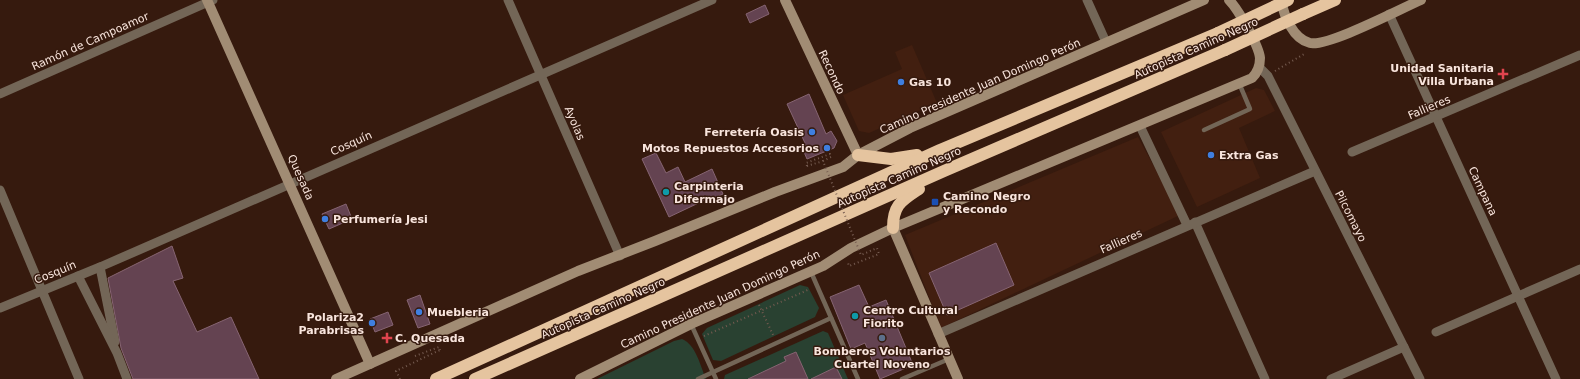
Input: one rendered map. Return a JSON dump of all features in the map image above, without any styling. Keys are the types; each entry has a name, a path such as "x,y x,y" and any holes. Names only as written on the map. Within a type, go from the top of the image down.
{"highway":[{"name":"Autopista Camino Negro","path":"436,379 940,150 1218,33 1288,0"},
{"name":"Autopista Camino Negro","path":"475,379 944,171 1225,50 1335,0"},
{"path":"858,155 891,159 940,150"},
{"path":"893,228 893,214 902,200 944,171"}],"street":[{"name":"Ayolas","path":"508,0 620,256"},
{"name":"Cosquín","path":"0,308 78,276 290,182 712,0"},
{"name":"Recondo","path":"784,0 858,155"},
{"path":"1087,0 1106,42"},
{"name":"Camino Presidente Juan Domingo Perón","path":"336,379 578,271 620,256 775,192 843,167 858,155 910,128 1204,0"},
{"path":"1229,0 1258,50 1259,66"},
{"path":"1281,0 1295,34 1303,41 1312,43 1330,40 1421,0"},
{"name":"Ramón de Campoamor","path":"0,94 209,1"},
{"name":"Quesada","path":"209,1 370,364"},
{"name":"Campana","path":"1389,14 1556,379"},
{"name":"Fallieres","path":"1352,152 1580,55"},
{"name":"Camino Presidente Juan Domingo Perón","path":"580,379 691,324 811,272 851,248 893,228 1140,126 1239,83 1256,75 1259,66"},
{"name":"Pilcomayo","path":"1259,66 1268,76 1420,379"},
{"path":"1140,126 1191,223 1265,379"},
{"name":"Fallieres","path":"938,334 1191,223 1315,171"},
{"path":"0,190 79,379"},
{"path":"893,228 958,379"},
{"path":"100,266 117,353"},
{"path":"1436,332 1580,269"},
{"path":"78,276 117,353 127,379"},
{"path":"1331,379 1404,347"}],"lane":[{"path":"1204,130 1250,109 1239,83"},
{"path":"811,272 858,379"},
{"path":"698,379 831,318"},
{"path":"691,324 716,379"},
{"path":"902,379 949,359"}],"path":[{"path":"1268,76 1304,55 1312,43"},
{"path":"820,162 807,166 806,162 830,154 831,157 822,161 861,255 877,248 879,254 849,266 848,263"},
{"path":"698,338 816,286"},
{"path":"754,297 762,310 777,343"},
{"path":"400,379 396,371 440,350"}],"shaded area":[{"name":"Gas 10","path":"912,45 937,103 869,133 859,131 843,95 902,69 895,52"},
{"name":"Extra Gas","path":"1256,88 1264,90 1275,111 1239,128 1260,178 1197,207 1161,132"},
{"path":"1138,137 1180,215 941,328 905,235"}],"green space":[{"path":"800,285 808,287 819,308 815,317 721,361 713,360 702,334 707,328"},
{"path":"823,331 828,333 848,379 724,379 725,375"},
{"path":"682,339 691,346 694,351 706,379 597,379 674,341"}],"building":[{"path":"765,5 769,14 750,23 746,14"},
{"path":"809,94 826,134 831,131 837,141 834,148 807,159 801,145 805,143 787,104"},
{"path":"656,153 666,173 678,167 685,182 712,169 723,194 710,200 709,198 669,217 642,159"},
{"path":"346,204 352,219 329,229 322,214"},
{"path":"996,243 1014,285 947,315 929,273"},
{"path":"172,246 183,278 173,281 197,332 231,317 259,379 133,379 121,348 108,278"},
{"path":"859,285 869,307 886,300 913,365 880,379 865,343 851,349 830,297"},
{"name":"Muebleria","path":"420,295 430,324 418,328 407,300"},
{"path":"388,312 393,325 375,332 370,319"},
{"path":"796,352 808,379 748,379 786,361 784,357"},
{"path":"836,367 842,379 811,379"}],"place":[{"name":"Unidad Sanitaria Villa Urbana","path":"1503,74"},
{"name":"Gas 10","path":"901,82"},
{"name":"Ferretería Oasis","path":"812,132"},
{"name":"Motos Repuestos Accesorios","path":"827,148"},
{"name":"Extra Gas","path":"1211,155"},
{"name":"Carpinteria Difermajo","path":"666,192"},
{"name":"Camino Negro y Recondo","path":"935,202"},
{"name":"Perfumería Jesi","path":"325,219"},
{"name":"Muebleria","path":"419,312"},
{"name":"Centro Cultural Fiorito","path":"855,316"},
{"name":"Polariza2 Parabrisas","path":"372,323"},
{"name":"C. Quesada","path":"387,338"},
{"name":"Bomberos Voluntarios Cuartel Noveno","path":"882,338"}]}
